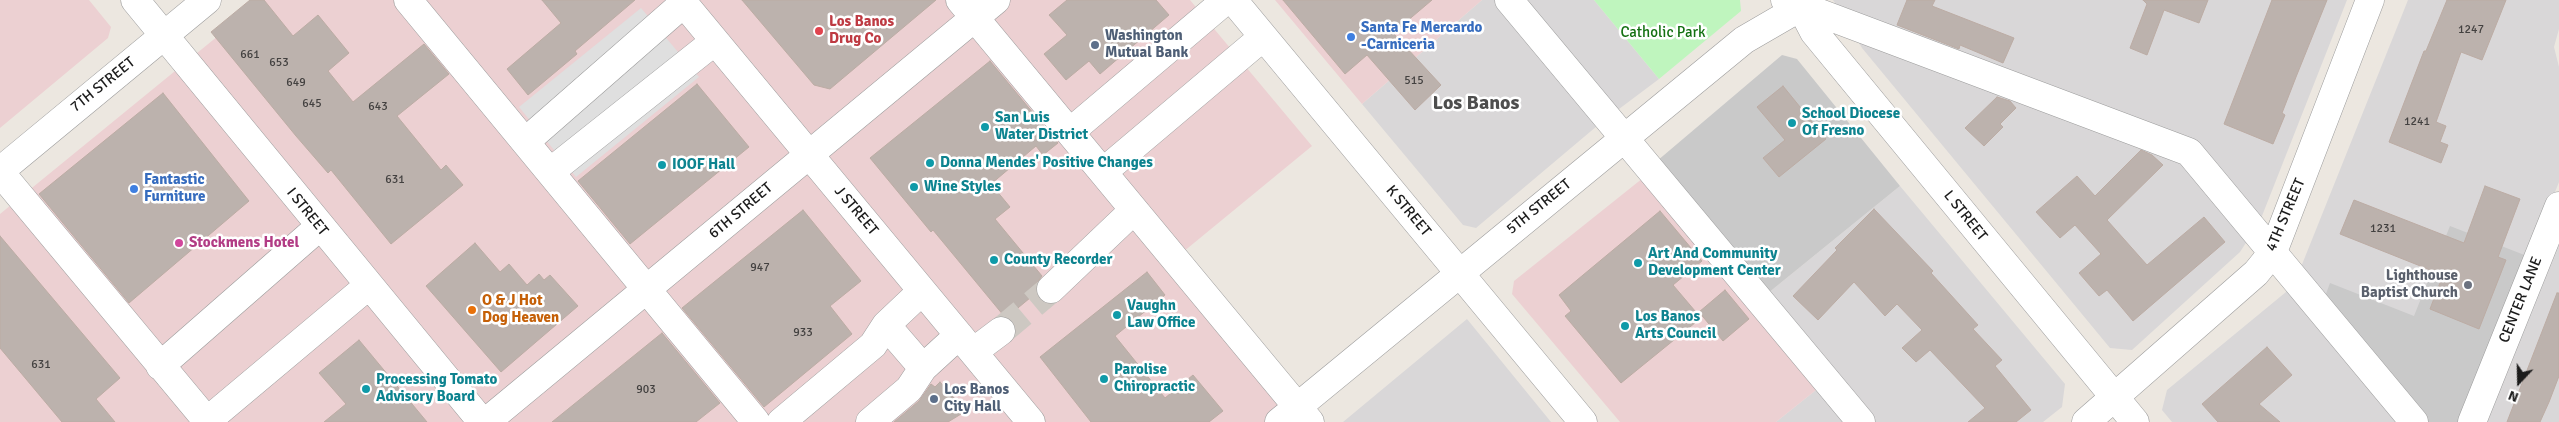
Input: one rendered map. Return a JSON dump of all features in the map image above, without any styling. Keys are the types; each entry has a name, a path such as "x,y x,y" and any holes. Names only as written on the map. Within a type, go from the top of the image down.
{"street":[{"name":"I STREET","path":"135,0 319,227 482,422"},
{"name":"7TH STREET","path":"0,171 207,0"},
{"path":"408,0 756,422"},
{"name":"6TH STREET","path":"486,422 809,155 967,9 996,0"},
{"path":"1070,132 1226,0"},
{"name":"K STREET","path":"1233,0 1583,422"},
{"path":"1509,0 1861,422"},
{"name":"4TH STREET","path":"2086,422 2256,273 2273,252 2370,0"},
{"path":"525,142 683,2"},
{"name":"J STREET","path":"683,2 1031,422"},
{"path":"1797,2 2189,152 2414,422"},
{"name":"5TH STREET","path":"1295,417 1459,272 1744,40 1797,2"},
{"name":"L STREET","path":"1797,2 1814,32 2135,422"},
{"path":"967,9 1134,210 1295,417"},
{"path":"1102,172 1263,37"},
{"path":"550,172 714,41"},
{"path":"0,171 160,366 208,421 368,286"},
{"name":"CENTER LANE","path":"2472,422 2559,206"},
{"path":"1051,289 1134,210"},
{"path":"160,366 319,227"},
{"path":"781,422 873,345 886,325 922,291"},
{"path":"886,325 923,368"},
{"path":"870,422 909,389 923,368 966,344 1001,331"}],"shaded area":[{"path":"0,0 89,0 111,27 108,38 0,128"},
{"path":"262,0 1190,0 1312,146 1166,266 1296,422 0,422 0,214"},
{"path":"1275,0 1482,0 1362,104"},
{"path":"1482,0 1495,0 1597,126 1476,228 1463,225 1362,104"},
{"path":"1523,0 1594,0 1659,79 1615,112"},
{"path":"1833,0 2347,0 2260,221 2240,252 2132,350 2110,348 1862,48"},
{"path":"2408,0 2559,0 2559,29 2554,47 2559,67 2559,182 2463,422 2172,422 2162,410 2167,390 2286,292 2301,267"},
{"path":"641,8 699,77 576,177 519,107"},
{"path":"1782,55 1797,59 1900,186 1767,294 1657,161"},
{"path":"1643,178 1816,390 1776,422 1620,422 1512,294 1514,281"},
{"path":"1900,186 2065,384 2062,407 2043,422 1873,422 1767,294"},
{"path":"2450,226 2527,256 2461,422 2408,422 2317,318 2330,283 2414,316"},
{"path":"2559,232 2559,422 2483,422"},
{"path":"1467,319 1551,422 1343,422"},
{"path":"1816,390 1843,422 1776,422"}],"green space":[{"name":"Catholic Park","path":"1594,0 1740,0 1741,11 1659,79"}],"building":[{"path":"250,0 264,0 293,36 318,15 349,53 328,71 353,102 424,44 449,74 397,116 441,170 446,165 463,185 391,244 331,170 328,173 296,136 211,32"},
{"path":"542,0 635,0 575,51 577,54 528,95 507,69 561,23"},
{"name":"Los Banos Drug Co","path":"742,0 936,0 830,89 814,85"},
{"name":"Washington Mutual Bank","path":"1067,0 1156,0 1169,15 1100,74 1089,61 1066,80 1044,54 1067,35 1049,15"},
{"name":"Santa Fe Mercardo -Carniceria","path":"1283,0 1432,0 1393,33 1441,85 1415,110 1367,55 1345,74"},
{"path":"1907,0 1935,0 1932,6 2014,38 2003,63 1960,45 1959,49 1897,25"},
{"path":"2143,0 2208,0 2199,23 2164,10 2147,55 2130,48 2147,4"},
{"path":"2272,0 2327,0 2282,113 2285,115 2273,144 2224,124"},
{"path":"2447,0 2506,0 2482,60 2461,52 2436,122 2446,126 2440,142 2448,145 2441,163 2389,142 2424,51 2426,51"},
{"path":"990,61 1058,143 1043,155 1036,146 991,184 1010,207 995,219 1042,276 1036,284 1036,293 1007,317 1004,316 933,230 931,232 870,158"},
{"name":"IOOF Hall","path":"697,84 749,147 630,244 578,181"},
{"name":"School Diocese Of Fresno","path":"1783,86 1826,139 1779,177 1763,158 1785,140 1757,107"},
{"name":"Fantastic Furniture","path":"163,93 249,201 129,303 39,194"},
{"path":"1997,97 2010,101 2016,108 2000,124 2003,127 1984,146 1965,128"},
{"path":"2141,150 2152,155 2163,165 2107,220 2147,265 2204,217 2225,242 2133,321 2107,290 2099,296 2079,273 2101,254 2075,225 2060,238 2036,212 2077,176 2095,196"},
{"path":"2485,186 2520,199 2498,257 2506,260 2479,329 2430,309 2443,275 2340,234 2354,200 2464,243"},
{"path":"1874,209 1933,271 1931,273 1978,325 1973,329 2002,360 1995,366 2031,410 2016,422 1968,422 1985,408 1930,350 1916,362 1902,348 1922,330 1897,304 1885,316 1854,282 1818,320 1793,296 1837,250 1835,248"},
{"path":"803,210 861,281 830,306 852,334 764,407 682,308"},
{"path":"1660,211 1702,261 1673,285 1701,318 1621,383 1565,316 1571,311 1559,295"},
{"path":"0,236 120,378 96,399 115,422 62,422 0,348"},
{"path":"475,243 500,272 509,264 527,285 539,274 544,280 550,275 578,306 501,372 426,286"},
{"path":"1147,272 1165,295 1115,336 1165,398 1193,375 1223,411 1209,422 1091,422 1040,357"},
{"path":"1725,290 1749,319 1723,341 1699,312"},
{"path":"2557,293 2559,293 2559,376 2549,402 2540,422 2507,422"},
{"path":"662,333 720,403 696,422 552,422"},
{"name":"Processing Tomato Advisory Board","path":"359,340 427,422 324,422 346,404 319,373"},
{"path":"2267,347 2292,375 2259,404 2280,422 2218,422 2202,404"},
{"name":"Los Banos City Hall","path":"940,382 966,411 948,422 894,422 919,401 931,384 935,387"}],"tunnel":[{"path":"1001,331 1051,289"}],"place":[{"name":"Los Banos Drug Co","path":"819,31"},
{"name":"Santa Fe Mercardo -Carniceria","path":"1351,37"},
{"name":"Washington Mutual Bank","path":"1095,45"},
{"name":"School Diocese Of Fresno","path":"1792,123"},
{"name":"San Luis Water District","path":"985,127"},
{"name":"Donna Mendes' Positive Changes","path":"930,163"},
{"name":"IOOF Hall","path":"662,165"},
{"name":"Wine Styles","path":"914,187"},
{"name":"Fantastic Furniture","path":"134,189"},
{"name":"Stockmens Hotel","path":"179,243"},
{"name":"County Recorder","path":"994,260"},
{"name":"Art And Community Development Center","path":"1638,263"},
{"name":"Lighthouse Baptist Church","path":"2468,285"},
{"name":"O & J Hot Dog Heaven","path":"472,310"},
{"name":"Vaughn Law Office","path":"1117,315"},
{"name":"Los Banos Arts Council","path":"1625,326"},
{"name":"Parolise Chiropractic","path":"1104,379"},
{"name":"Processing Tomato Advisory Board","path":"366,389"},
{"name":"Los Banos City Hall","path":"934,399"}],"district":[{"name":"Los Banos","path":"1476,104"}]}
